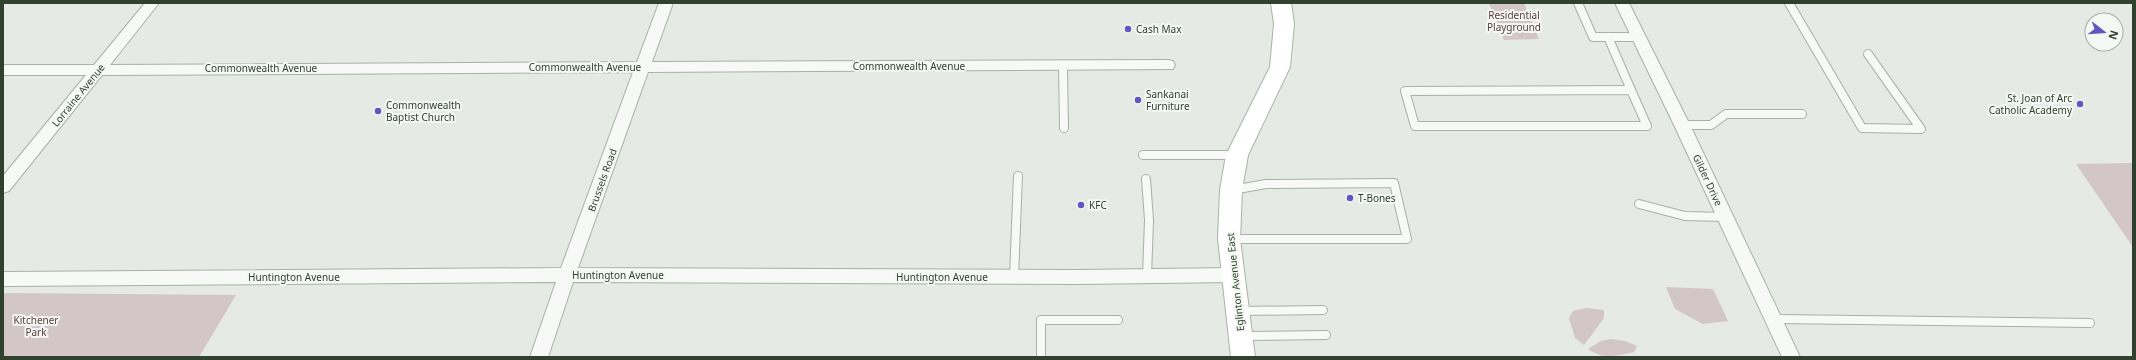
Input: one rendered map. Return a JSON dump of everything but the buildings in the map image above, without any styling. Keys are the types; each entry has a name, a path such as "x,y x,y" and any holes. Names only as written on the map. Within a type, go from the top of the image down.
{"main road":[{"name":"Eglinton Avenue East","path":"1242,347 1229,239 1231,190 1237,155 1280,68 1284,24 1280,3"}],"street":[{"name":"Lorraine Avenue","path":"3,187 152,3"},
{"name":"Brussels Road","path":"539,357 567,275 666,3"},
{"name":"Gilder Drive","path":"1622,3 1682,125 1791,357"},
{"name":"Commonwealth Avenue","path":"3,70 1168,65"},
{"name":"Huntington Avenue","path":"3,278 567,275 1014,277 1233,275"}],"lane":[{"path":"1578,3 1593,37 1639,37"},
{"path":"1789,3 1862,128 1921,129 1868,54"},
{"path":"1608,37 1632,90 1647,126 1415,126 1405,91 1632,90"},
{"path":"1063,66 1064,128"},
{"path":"1682,125 1711,126 1717,123 1726,114 1802,114"},
{"path":"1143,155 1237,155"},
{"path":"1014,277 1018,176"},
{"path":"1146,179 1149,220 1147,276"},
{"path":"1229,239 1408,239 1394,183 1266,184 1231,190"},
{"path":"1639,204 1685,216 1725,216"},
{"path":"1238,311 1323,310"},
{"path":"1041,357 1041,320 1118,320"},
{"path":"1773,320 2090,323"},
{"path":"1242,347 1326,335"}],"green space":[{"name":"Residential Playground","path":"1489,3 1524,3 1539,39 1504,40"},
{"path":"2133,163 2133,247 2076,164"},
{"path":"1666,287 1713,289 1728,321 1703,324 1675,309"},
{"name":"Kitchener Park","path":"3,293 236,295 199,357 3,357"},
{"path":"1586,308 1604,310 1604,318 1584,345 1575,338 1569,318 1573,311"},
{"path":"1611,339 1625,341 1637,346 1634,352 1610,356 1599,355 1588,349 1601,341"}],"place":[{"name":"Cash Max","path":"1128,29"},
{"name":"Sankanai Furniture","path":"1138,100"},
{"name":"St. Joan of Arc Catholic Academy","path":"2080,104"},
{"name":"Commonwealth Baptist Church","path":"378,111"},
{"name":"T-Bones","path":"1350,198"},
{"name":"KFC","path":"1081,205"}]}
